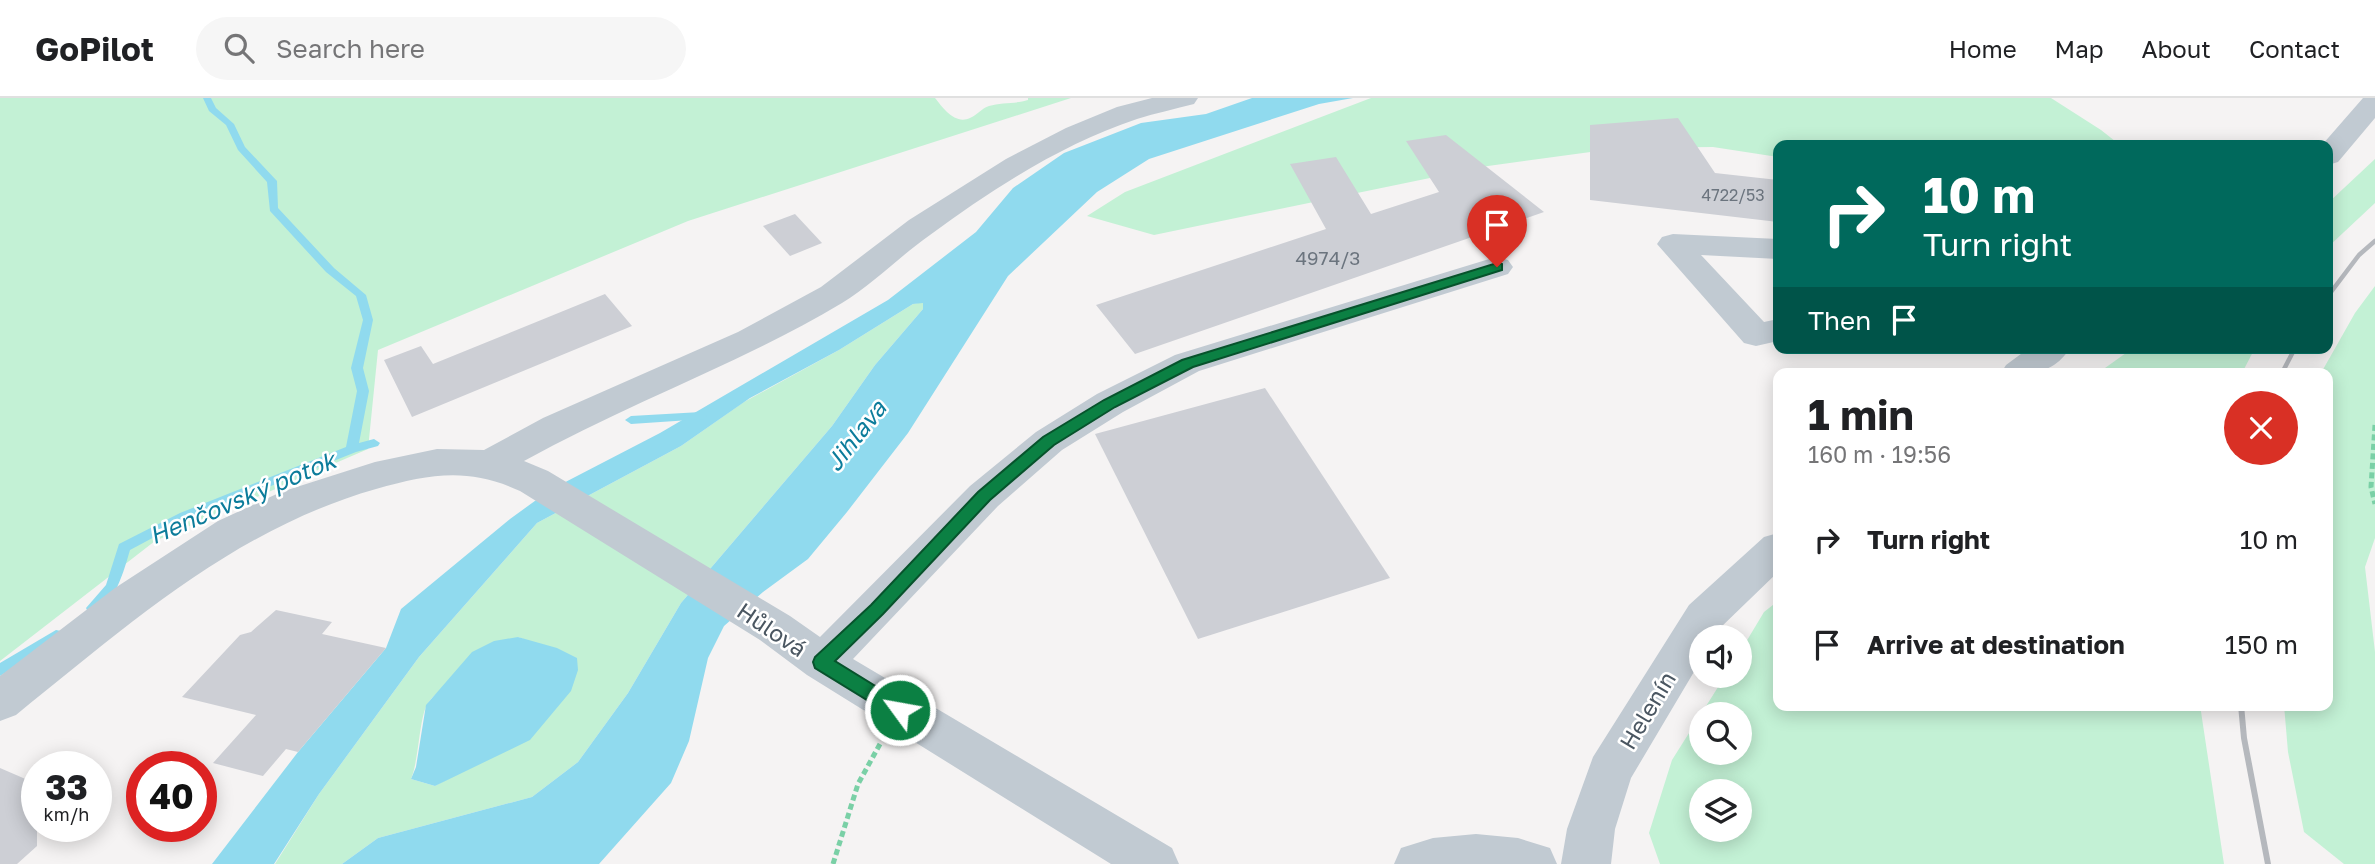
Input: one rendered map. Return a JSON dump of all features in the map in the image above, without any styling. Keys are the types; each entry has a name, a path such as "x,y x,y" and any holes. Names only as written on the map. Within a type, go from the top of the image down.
{"street":[{"path":"0,702 171,570 270,512 329,489 393,471 439,461 470,460 491,463 556,427 750,340 833,294 920,227 1016,165 1076,134 1127,113 1184,98"},
{"path":"2333,150 2375,101"},
{"path":"1773,249 1673,244 1756,335 1773,331"},
{"path":"822,662 877,610 984,496 1049,441 1110,403 1187,363 1497,267"},
{"path":"2026,368 2045,354"},
{"name":"Hůlová","path":"491,463 534,481 775,628 822,662 1154,864"},
{"name":"Helenín","path":"1586,864 1591,829 1610,772 1682,652 1704,617 1773,553"},
{"path":"1419,864 1471,855 1507,858 1532,864"}],"path":[{"path":"2375,425 2371,487 2375,505"},
{"path":"833,864 858,784 900,710"}],"green space":[{"path":"0,98 935,98 954,117 965,120 994,105 1028,98 1071,98 688,221 378,350 368,449 155,541 0,661"},
{"path":"1371,98 2051,98 2114,140 1773,140 1773,156 1713,147 1620,148 1488,166 1154,235 1087,216 1125,192"},
{"path":"2375,159 2375,203 2333,242 2333,198"},
{"path":"2375,286 2375,538 2365,567 2375,652 2375,864 2344,864 2304,832 2288,752 2285,711 2333,711 2333,368 2324,368 2355,313"},
{"path":"923,302 923,309 875,365 832,426 681,603 628,693 578,762 532,797 378,838 342,864 275,864 319,794 419,657 537,523 681,446 744,402 839,350 913,304","holes":["518,637 534,643 472,766 435,786 411,779 424,711 433,697 454,679"]},
{"path":"2125,354 2252,354 2245,368 2105,368"},
{"path":"1773,605 1773,711 2201,711 2224,864 1660,864 1649,833 1672,760 1689,733 1689,765 1752,765 1752,702 1709,702 1717,688 1752,688 1752,632 1764,612"}],"water":[{"name":"Jihlava","path":"1252,98 1353,98 1319,104 1149,159 1097,192 1008,276 908,433 847,512 808,559 763,592 724,626 708,658 689,741 671,783 599,864 342,864 378,838 532,797 578,762 628,693 681,603 832,426 875,365 923,309 923,303 913,304 839,350 750,398 681,446 537,523 419,657 319,794 274,864 212,864 298,752 386,648 401,609 510,519 550,490 660,433 888,300 976,232 1013,188 1064,153 1141,123 1206,114"},
{"path":"518,637 557,648 577,658 578,670 571,691 530,740 435,786 411,779 416,767 426,705 472,652 494,641"}],"building":[{"path":"1678,118 1715,173 1773,179 1773,221 1590,200 1590,125"},
{"path":"1446,135 1544,212 1135,354 1096,305 1326,229 1290,164 1336,157 1371,214 1439,192 1406,141"},
{"path":"795,214 822,243 790,256 763,226"},
{"path":"605,294 632,326 412,417 384,360 421,346 433,364"},
{"path":"1265,388 1390,578 1198,639 1095,434"},
{"path":"276,610 332,622 322,634 386,648 298,752 286,749 263,776 217,764 217,759 256,715 182,697 240,635 251,632"},
{"path":"0,768 21,777 21,842 37,842 37,846 17,864 0,864"}],"waterway":[{"path":"207,98 212,109 230,124 241,148 272,181 273,209 330,270 361,295 368,320 357,368 363,391 352,449"},
{"name":"Henčovský potok","path":"631,420 701,416"},
{"name":"Henčovský potok","path":"352,449 374,443"},
{"name":"Henčovský potok","path":"93,608 112,587 124,547 184,516 352,449"},
{"name":"Henčovský potok","path":"0,670 56,635"}],"railway":[{"path":"2333,289 2359,255 2375,241"},
{"path":"2285,368 2292,354"},
{"path":"2242,711 2244,738 2268,864"}],"route":[{"path":"900,710 822,662 877,610 984,496 1049,441 1110,403 1187,363 1497,267"}]}
